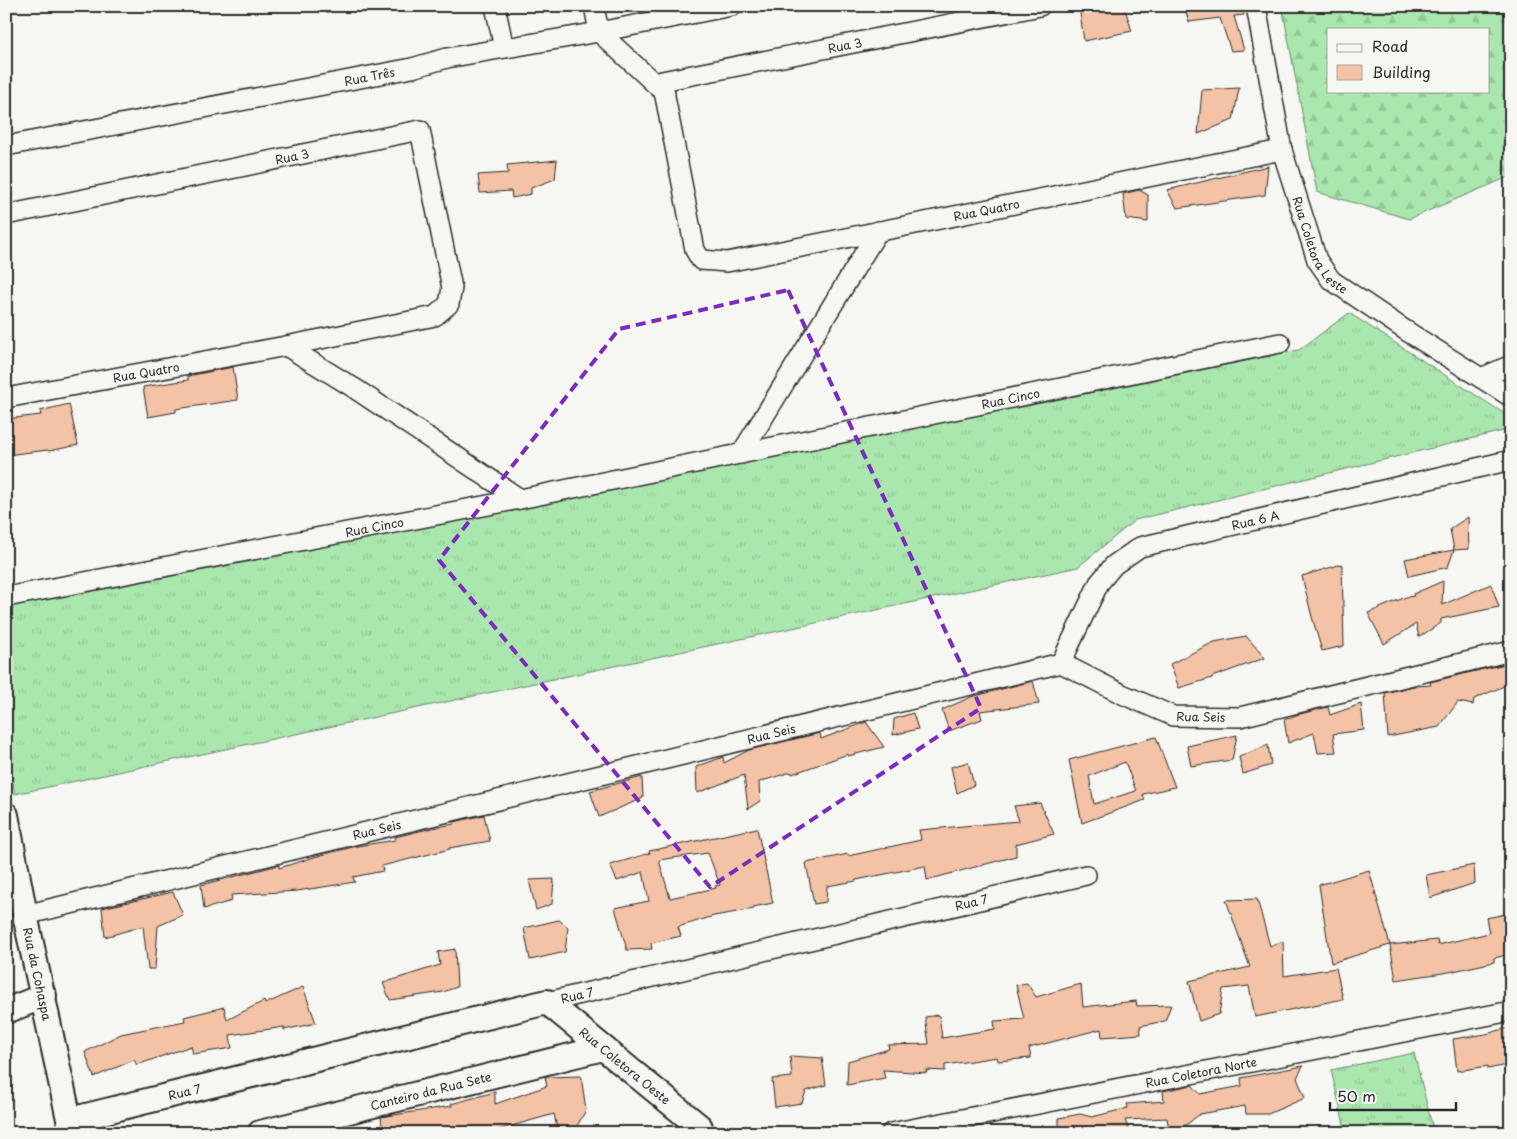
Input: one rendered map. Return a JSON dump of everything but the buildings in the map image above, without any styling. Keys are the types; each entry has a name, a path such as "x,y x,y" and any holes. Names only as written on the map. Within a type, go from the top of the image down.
{"street":[{"path":"495,6 504,48"},
{"path":"594,6 599,32 665,93"},
{"name":"Rua Três","path":"6,146 412,68 447,58 599,32 732,6"},
{"name":"Rua 3","path":"665,93 662,81 1040,6"},
{"name":"Rua Coletora Leste","path":"1256,6 1282,150 1317,260 1331,280 1405,330 1511,397"},
{"name":"Rua Quatro","path":"665,93 695,250 701,260 727,262 1282,150"},
{"name":"Rua 3","path":"6,216 420,130 452,288"},
{"path":"741,454 878,231"},
{"name":"Rua Quatro","path":"6,398 435,316 449,304 452,288"},
{"name":"Rua Cinco","path":"6,597 520,499 1280,343"},
{"path":"286,346 354,388 520,499"},
{"path":"1481,378 1511,365"},
{"name":"Rua 6 A","path":"1061,663 1099,583 1114,565 1140,547 1511,460"},
{"name":"Rua Seis","path":"25,915 1061,663 1122,694 1173,716 1240,716 1511,651"},
{"name":"Rua da Cohaspa","path":"6,814 25,915 71,1126"},
{"name":"Rua 7","path":"71,1126 547,1002 1086,875"},
{"path":"6,1011 44,996"},
{"name":"Rua Coletora Oeste","path":"547,1002 705,1131"},
{"name":"Rua Coletora Norte","path":"891,1133 1511,1011"},
{"name":"Canteiro da Rua Sete","path":"260,1133 603,1048"}],"highlighted area":[{"path":"788,290 981,708 710,887 439,560 619,329"}],"green space":[{"path":"1282,6 1511,6 1511,176 1409,219 1317,192"},
{"path":"1349,313 1511,418 1511,429 1135,520 1078,567 15,794 6,746 6,593 1299,350"},
{"path":"1414,1053 1434,1133 1346,1133 1331,1070"}]}
